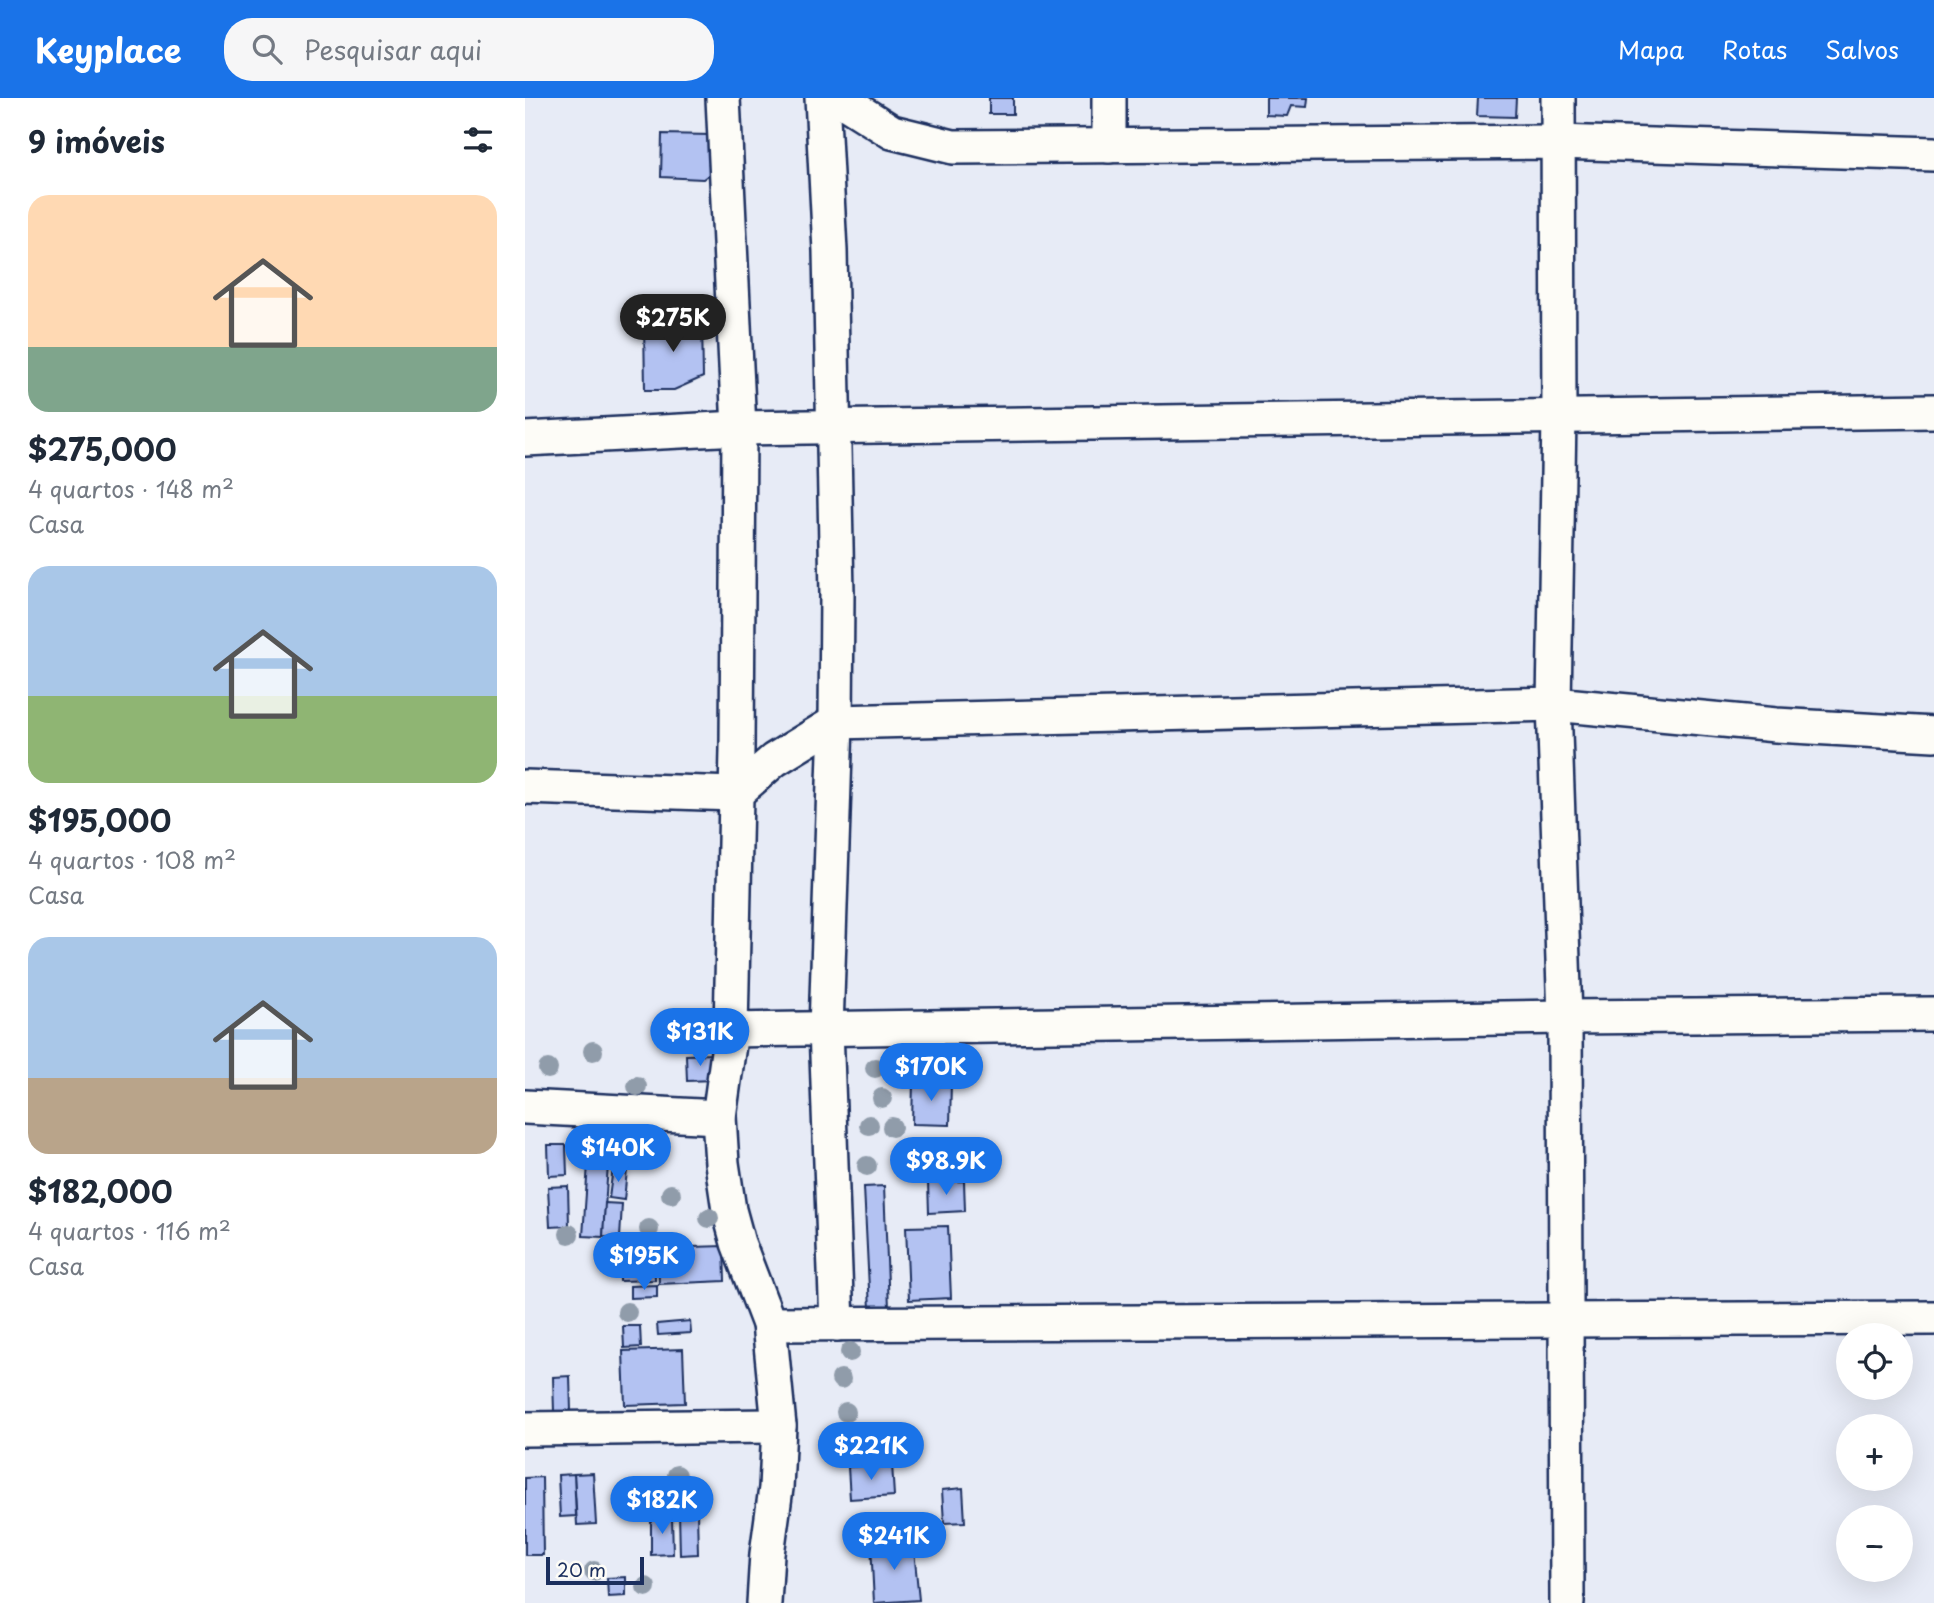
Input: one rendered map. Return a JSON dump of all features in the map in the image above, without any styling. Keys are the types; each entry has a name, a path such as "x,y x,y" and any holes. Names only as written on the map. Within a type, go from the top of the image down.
{"street":[{"path":"723,98 739,428 731,1030 719,1117 729,1210 738,1243 769,1324 779,1426 776,1488 767,1554 764,1603"},
{"path":"821,98 830,251 834,427 836,722 826,1029 837,1324"},
{"path":"838,98 892,132 953,147 1557,142 1934,154"},
{"path":"1108,98 1109,146"},
{"path":"1557,98 1559,416 1555,704 1565,1017 1567,1603"},
{"path":"525,439 739,428 1934,411"},
{"path":"525,787 735,794 773,760 836,722 1555,704 1776,725 1934,734"},
{"path":"731,1030 1934,1014"},
{"path":"525,1107 719,1117"},
{"path":"769,1324 1934,1318"},
{"path":"525,1429 779,1426"}],"building":[{"path":"989,98 1013,98 1013,114 989,114"},
{"path":"1266,98 1308,98 1307,107 1291,106 1287,116 1266,115"},
{"path":"1478,98 1516,98 1515,117 1477,116"},
{"path":"662,134 711,135 711,173 703,179 661,177"},
{"path":"702,320 703,377 674,390 645,390 644,322"},
{"path":"713,1054 714,1080 687,1081 686,1055"},
{"path":"913,1081 951,1082 950,1125 912,1124"},
{"path":"548,1145 566,1145 567,1175 549,1176"},
{"path":"588,1164 608,1165 603,1237 583,1236"},
{"path":"613,1168 627,1170 624,1200 609,1198"},
{"path":"964,1181 965,1211 929,1213 928,1182"},
{"path":"568,1186 569,1226 550,1227 548,1187"},
{"path":"884,1186 889,1308 870,1309 864,1187"},
{"path":"605,1203 622,1204 620,1238 603,1237"},
{"path":"948,1226 951,1298 909,1300 906,1227"},
{"path":"654,1245 655,1280 620,1281 619,1246"},
{"path":"724,1246 725,1281 659,1284 658,1248"},
{"path":"657,1285 657,1297 630,1298 630,1286"},
{"path":"690,1321 691,1333 658,1335 657,1324"},
{"path":"623,1326 640,1326 641,1347 624,1348"},
{"path":"683,1349 685,1403 625,1405 623,1351"},
{"path":"570,1376 571,1411 554,1412 553,1377"},
{"path":"892,1464 894,1496 850,1499 848,1467"},
{"path":"593,1473 596,1524 577,1525 574,1474"},
{"path":"574,1474 576,1516 560,1517 558,1475"},
{"path":"542,1477 543,1555 525,1555 525,1478"},
{"path":"963,1488 965,1522 944,1523 942,1490"},
{"path":"679,1511 697,1511 698,1554 680,1555"},
{"path":"672,1517 673,1554 651,1555 651,1518"},
{"path":"913,1540 919,1600 874,1603 871,1543"},
{"path":"626,1577 626,1596 608,1597 607,1578"}]}
